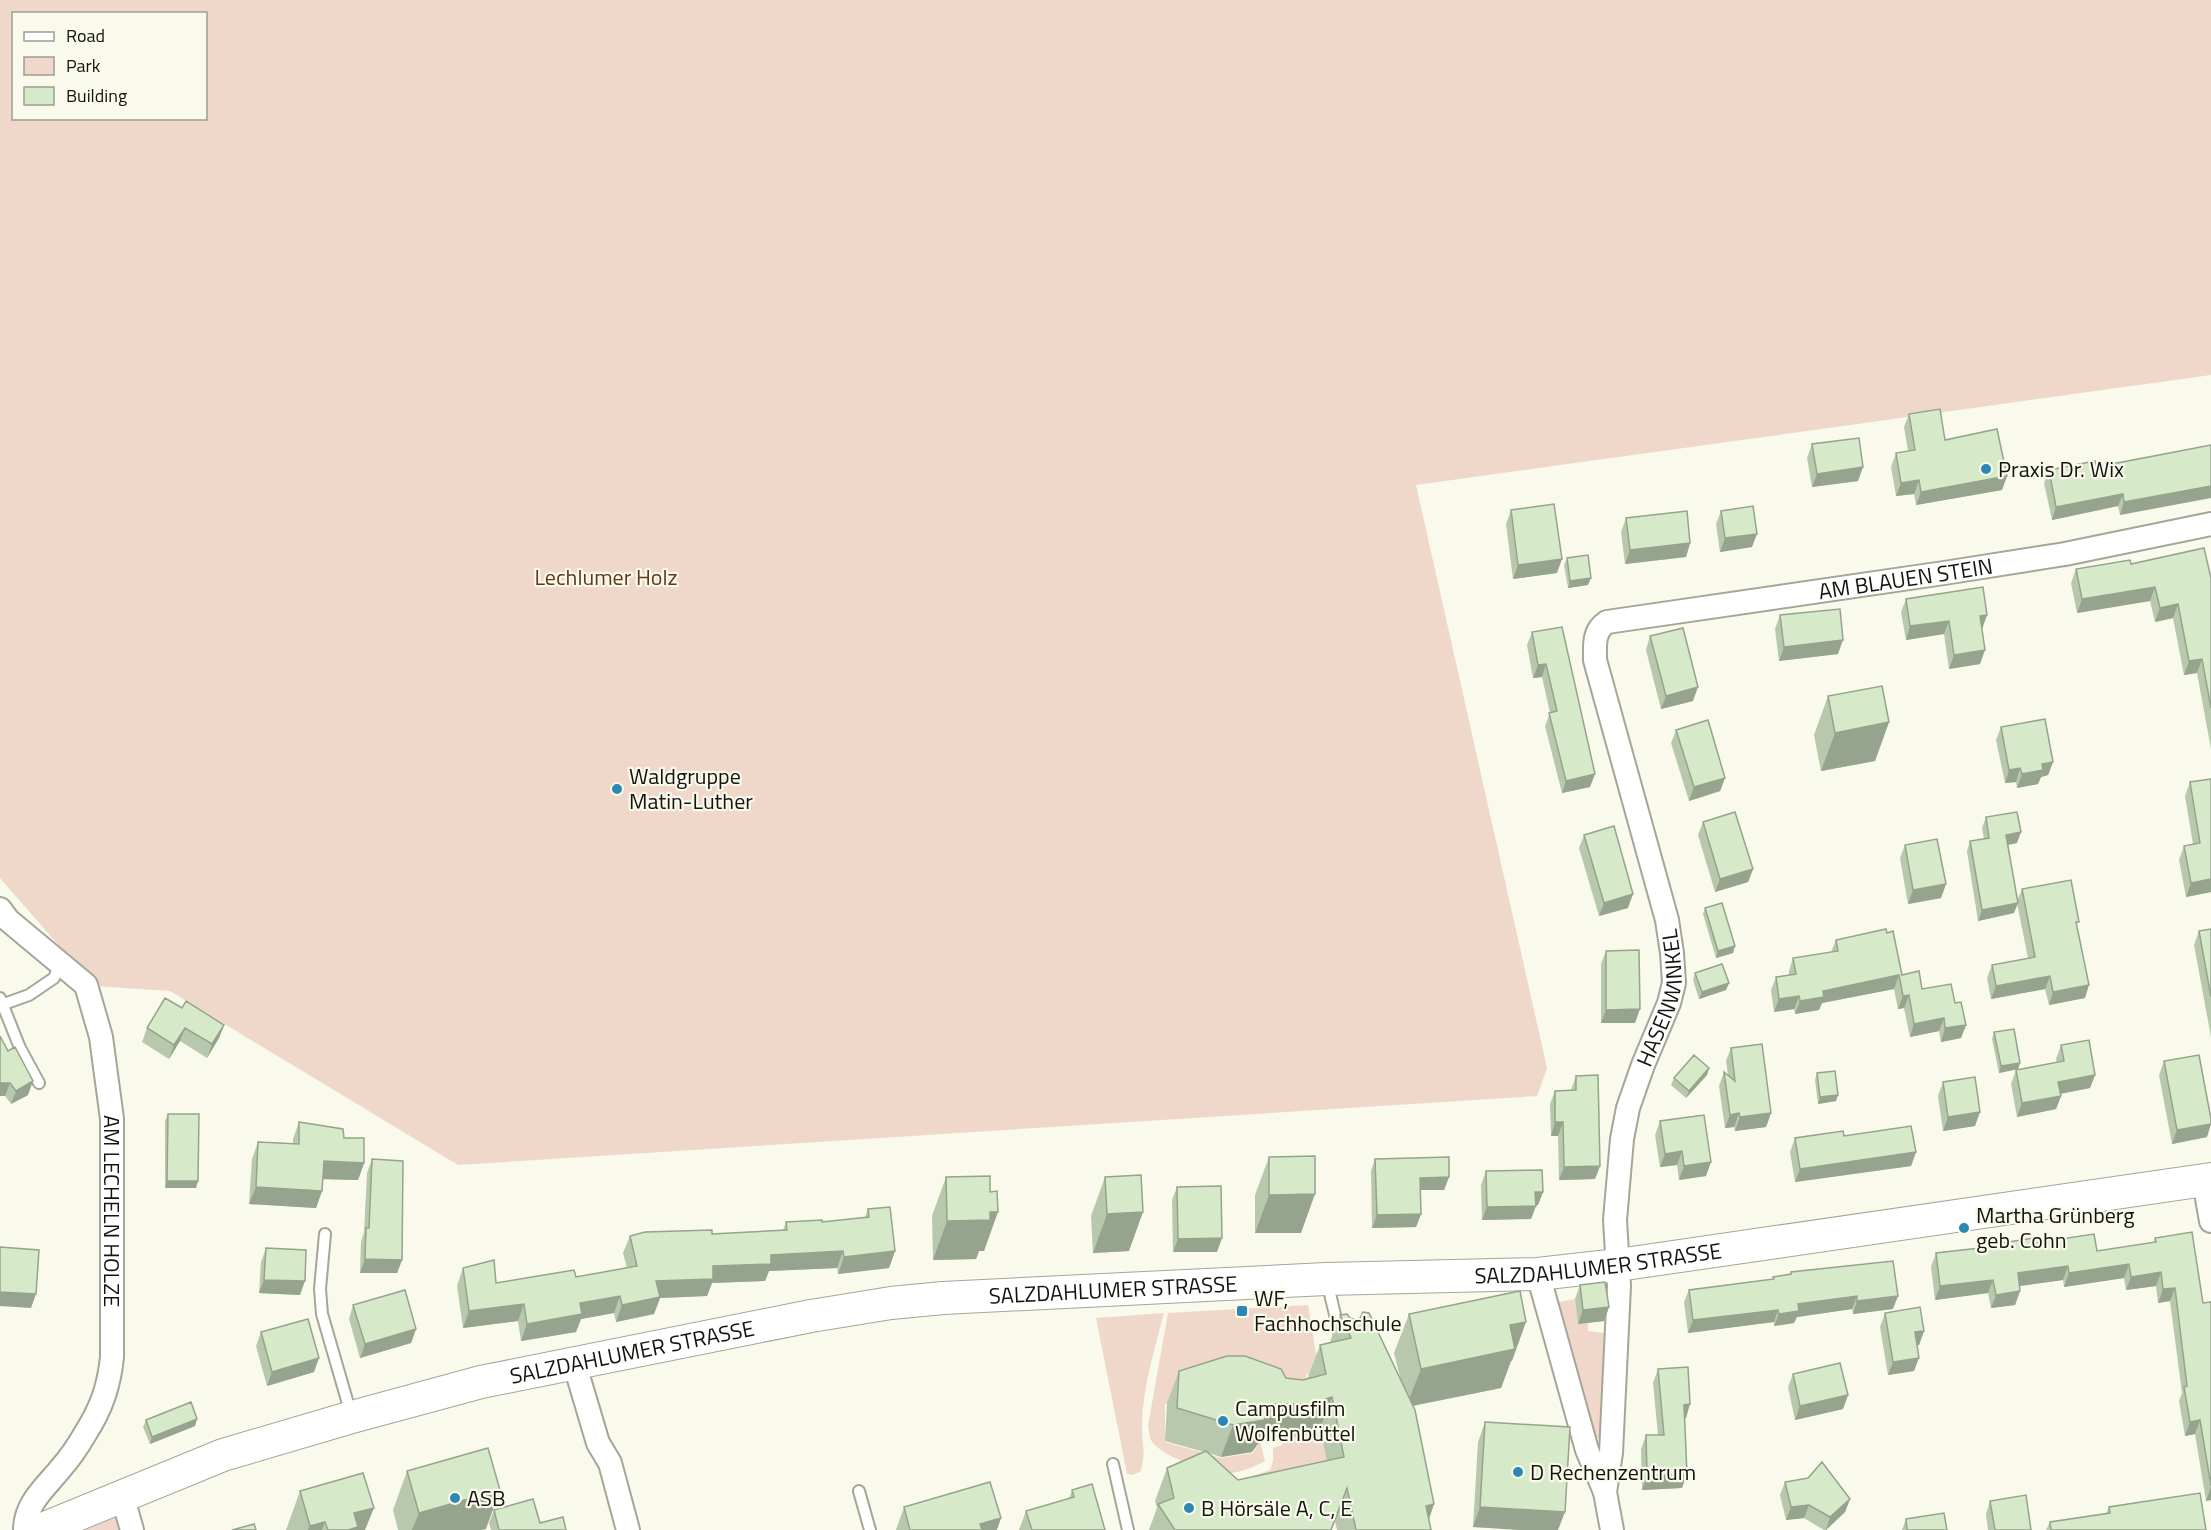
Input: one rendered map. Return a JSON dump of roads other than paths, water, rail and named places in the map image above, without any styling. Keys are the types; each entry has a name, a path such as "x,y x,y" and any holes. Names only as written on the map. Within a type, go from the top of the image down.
{"main road":[{"name":"SALZDAHLUMER STRASSE","path":"40,1530 223,1455 481,1382 574,1362 891,1303 943,1298 1326,1279 1538,1274 1618,1265 2208,1180"}],"street":[{"name":"AM BLAUEN STEIN","path":"1600,627 1607,622 2065,554 2211,524"},
{"name":"HASENWINKEL","path":"1600,627 1594,640 1595,660 1667,920 1674,983 1669,1003 1643,1065 1626,1118 1622,1139 1615,1220 1619,1286 1611,1453 1605,1492"},
{"name":"AM LECHELN HOLZE","path":"0,909 8,920 86,985 102,1049 112,1119 112,1357 109,1384 99,1411 61,1468 30,1506 25,1521 25,1530"},
{"path":"2208,1180 2211,1221"},
{"path":"1538,1274 1587,1450 1605,1492 1612,1530"},
{"path":"574,1362 598,1443 610,1463 627,1530"},
{"path":"122,1495 132,1530"}],"lane":[{"path":"39,1083 20,1048 2,1001 28,995 54,978 60,964"},
{"path":"325,1234 320,1289 322,1314 352,1417"},
{"path":"1326,1279 1342,1345"},
{"path":"1113,1464 1128,1530"},
{"path":"859,1491 870,1530"}],"place":[{"name":"Praxis Dr. Wix","path":"1986,469"},
{"name":"Waldgruppe Matin-Luther","path":"617,789"},
{"name":"Martha Grünberg geb. Cohn","path":"1964,1228"},
{"name":"WF, Fachhochschule","path":"1242,1311"},
{"name":"Campusfilm Wolfenbüttel","path":"1223,1421"},
{"name":"D Rechenzentrum","path":"1518,1472"},
{"name":"ASB","path":"455,1498"},
{"name":"B Hörsäle A, C, E","path":"1189,1508"}],"park label":[{"name":"Lechlumer Holz","path":"606,577"}]}
